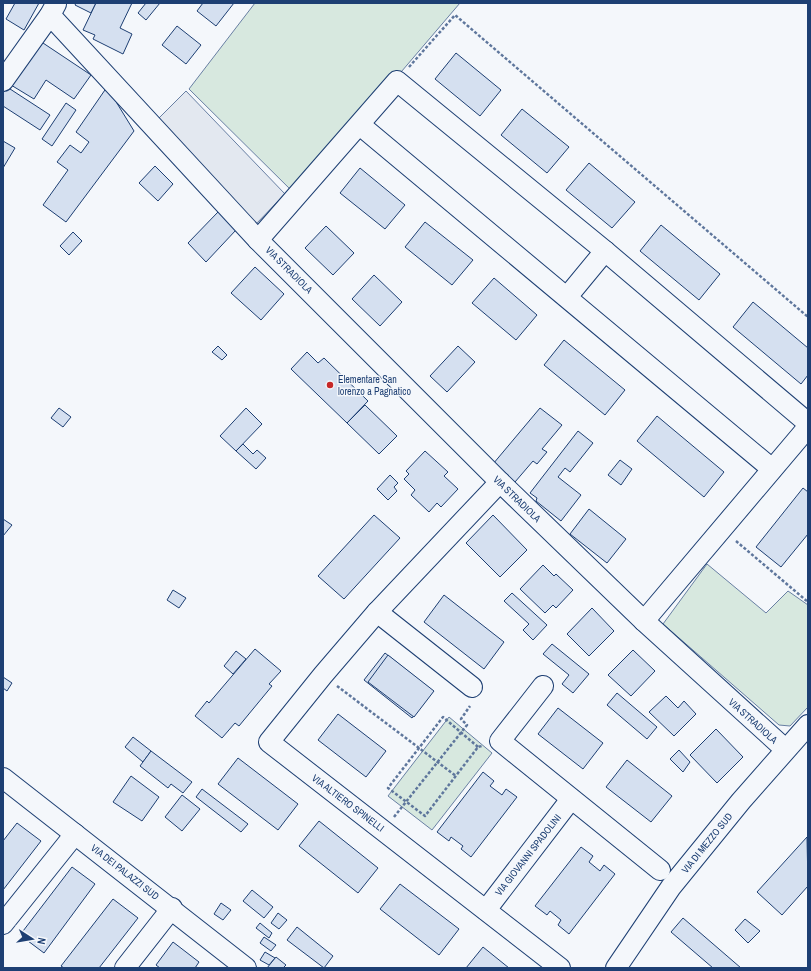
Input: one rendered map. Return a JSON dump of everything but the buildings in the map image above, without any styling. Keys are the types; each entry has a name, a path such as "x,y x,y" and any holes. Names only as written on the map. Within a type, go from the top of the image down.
{"street":[{"path":"3,81 53,9"},
{"name":"VIA STRADIOLA","path":"53,9 258,240 500,482 644,621 785,749"},
{"path":"397,81 605,251 808,423"},
{"name":"VIA STRADIOLA","path":"258,240 397,81"},
{"path":"360,125 772,469"},
{"path":"567,297 605,251"},
{"path":"644,621 808,427"},
{"name":"VIA ALTIERO SPINELLI","path":"500,482 377,612 323,675 269,742 560,968"},
{"path":"377,612 472,687"},
{"path":"543,686 500,741 660,870"},
{"name":"VIA DI MEZZO SUD","path":"616,968 671,887 785,749 808,725"},
{"name":"VIA DEI PALAZZI SUD","path":"3,778 172,908 246,968"},
{"name":"VIA GIOVANNI SPADOLINI","path":"486,910 571,799"},
{"path":"3,924 74,834"},
{"path":"125,968 172,908"}],"path":[{"path":"397,81 455,15 808,317"},
{"path":"722,528 808,602"},
{"path":"323,675 456,776"},
{"path":"384,830 468,725 461,719 480,693 472,687"},
{"path":"478,747 443,718 388,788 425,816 478,747 500,741"}],"shaded area":[{"path":"255,3 460,3 296,195 189,89"},
{"path":"186,91 285,194 255,225 157,120"},
{"path":"707,564 766,613 788,591 808,605 808,707 790,726 779,725 663,624"},
{"path":"449,717 492,753 432,830 388,796"}],"place":[{"name":"Elementare San lorenzo a Pagnatico","path":"330,385"}]}
